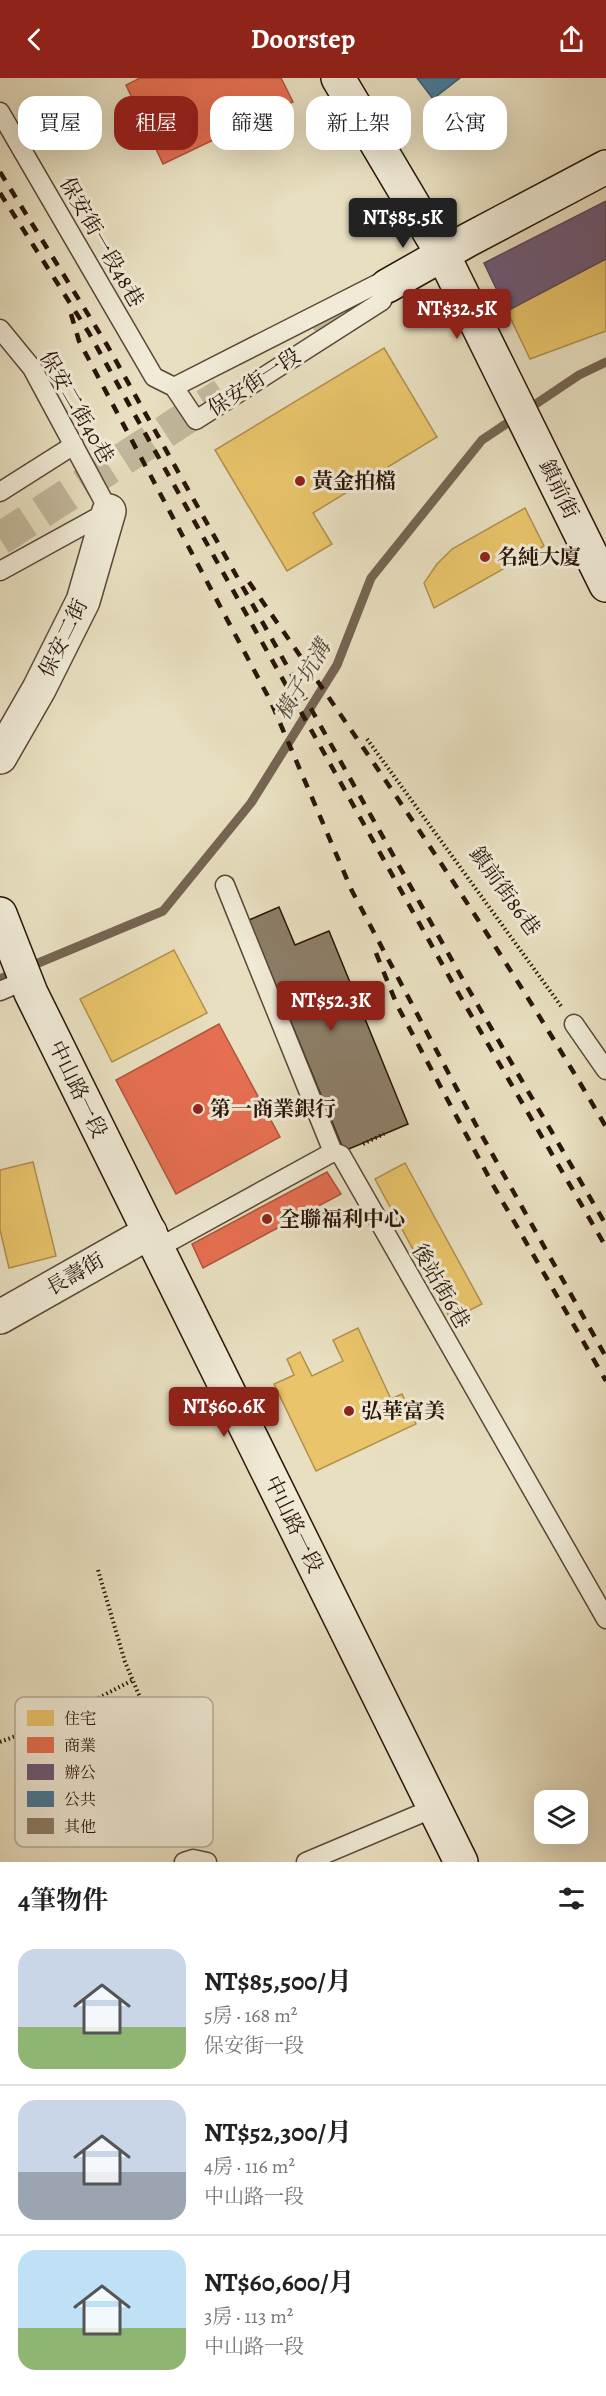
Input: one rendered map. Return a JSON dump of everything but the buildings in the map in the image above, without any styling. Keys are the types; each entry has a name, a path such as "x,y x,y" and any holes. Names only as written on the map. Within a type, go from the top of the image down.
{"main road":[{"name":"鎮前街","path":"338,78 443,255 606,585"},
{"name":"保安街一段","path":"387,286 606,167"},
{"name":"保安二街","path":"0,757 39,689 83,601 109,511"},
{"name":"中山路一段","path":"0,914 15,976 154,1240 461,1862"},
{"name":"長壽街","path":"0,1317 154,1240"}],"lane":[{"name":"保安街一段48巷","path":"0,111 154,377 174,387"},
{"name":"保安街一段","path":"376,284 387,286 382,301 196,420 174,387 376,284"},
{"name":"保安二街40巷","path":"0,329 32,368 109,511"},
{"path":"0,492 74,445"},
{"path":"0,571 109,511"},
{"name":"後站街6巷","path":"225,885 333,1152 340,1155 606,1619"},
{"path":"574,1024 606,1070"},
{"path":"154,1240 333,1152"},
{"path":"306,1862 434,1808"}],"path":[{"name":"鎮前街86巷","path":"367,739 574,1024"},
{"path":"98,1570 125,1662 140,1697"},
{"path":"100,1697 133,1680"},
{"path":"0,1742 15,1736"}],"waterway":[{"name":"橫子坑溝","path":"0,979 163,911 251,803 337,665 371,578 482,440 579,375 606,362"}],"tunnel":[{"path":"316,333 387,286"},
{"path":"0,539 223,394"}],"railway":[{"path":"0,172 107,345 462,978 606,1225"},
{"path":"0,193 89,333 460,996 606,1247"},
{"path":"71,314 79,341 271,702 352,891 476,1125 606,1357"},
{"path":"249,582 478,920 606,1127"},
{"path":"376,953 397,1005 493,1185 606,1381"}],"place":[{"name":"黃金拍檔","path":"300,481"},
{"name":"名純大廈","path":"485,557"},
{"name":"第一商業銀行","path":"198,1109"},
{"name":"全聯福利中心","path":"267,1219"},
{"name":"弘華富美","path":"349,1411"}]}
